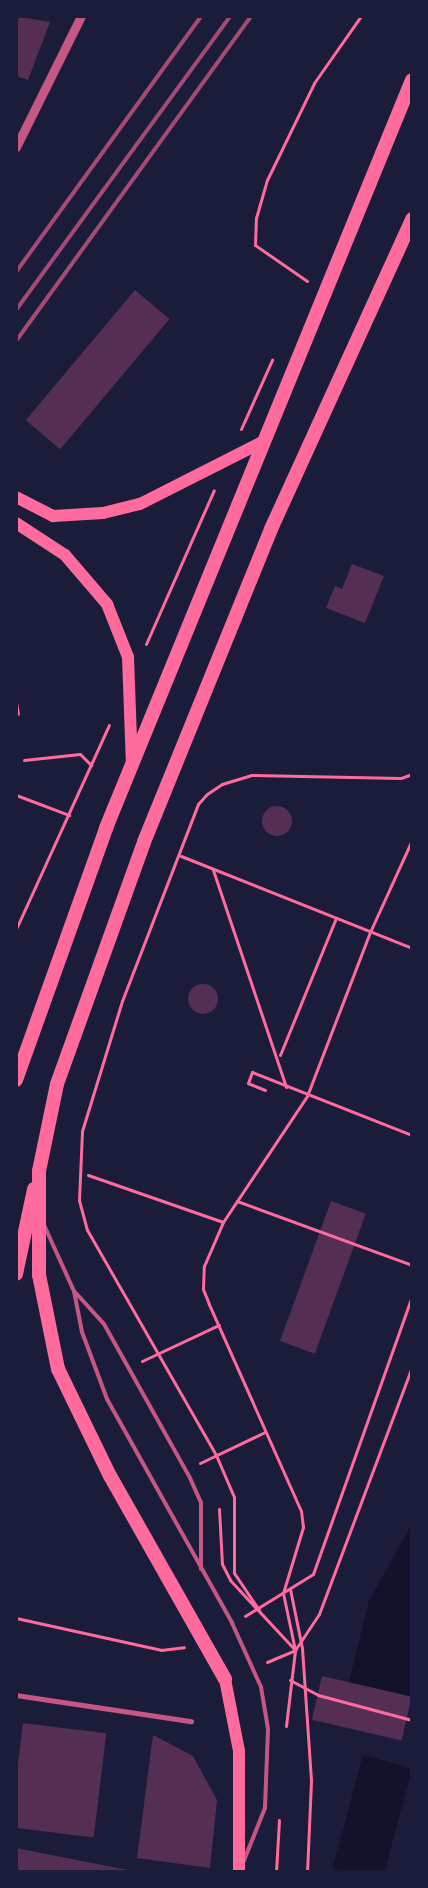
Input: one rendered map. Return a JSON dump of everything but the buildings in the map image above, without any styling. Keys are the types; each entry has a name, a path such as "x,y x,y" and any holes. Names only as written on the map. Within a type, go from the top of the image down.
{"highway":[{"path":"16,1080 106,828 132,770 260,443 412,80"},
{"path":"16,1274 57,1084 144,842 271,528 412,219"},
{"path":"39,1172 38,1275 58,1369 110,1476 225,1680"}],"main road":[{"path":"16,497 53,516 103,513 140,504 260,443"},
{"path":"16,523 65,556 106,604 128,656 132,770"},
{"path":"225,1680 239,1751 239,1872"}],"street":[{"path":"16,147 81,16"},
{"path":"16,1695 191,1721"}],"lane":[{"path":"40,1216 74,1291 82,1332 107,1399 255,1668 268,1729 268,1775 265,1808 239,1872"},
{"path":"74,1291 104,1324 190,1478 201,1503 201,1569"}],"path":[{"path":"16,702 18,714"},
{"path":"24,760 80,754 91,765"},
{"path":"412,774 401,778 251,775 222,784 198,804 94,1083 82,1130 79,1200 87,1230 216,1455 234,1497 234,1573 259,1610 312,1574 412,1296"},
{"path":"16,795 69,814"},
{"path":"295,1650 283,1593 297,1551 302,1519 218,1325 204,1289 204,1273 223,1222 307,1096 370,932 412,840"},
{"path":"180,856 412,948"},
{"path":"213,870 286,1087"},
{"path":"280,1055 336,918"},
{"path":"265,1090 248,1083 252,1072 307,1096 412,1135"},
{"path":"88,1175 223,1222"},
{"path":"237,1201 412,1265"},
{"path":"141,1361 218,1325"},
{"path":"412,1366 319,1614 295,1650 289,1679 303,1687 412,1720"},
{"path":"204,1471 200,1463 265,1432"},
{"path":"218,1501 222,1564 230,1580 258,1615 295,1650"},
{"path":"290,1589 301,1641 311,1781 307,1872"},
{"path":"16,1618 161,1650 181,1648"},
{"path":"255,1668 295,1650"}],"shaded area":[{"path":"412,1524 412,1697 349,1682 369,1601"},
{"path":"363,1755 412,1768 384,1872 348,1872 333,1868"}],"railway":[{"path":"16,272 201,16"},
{"path":"16,310 230,16"},
{"path":"16,341 251,16"}]}
